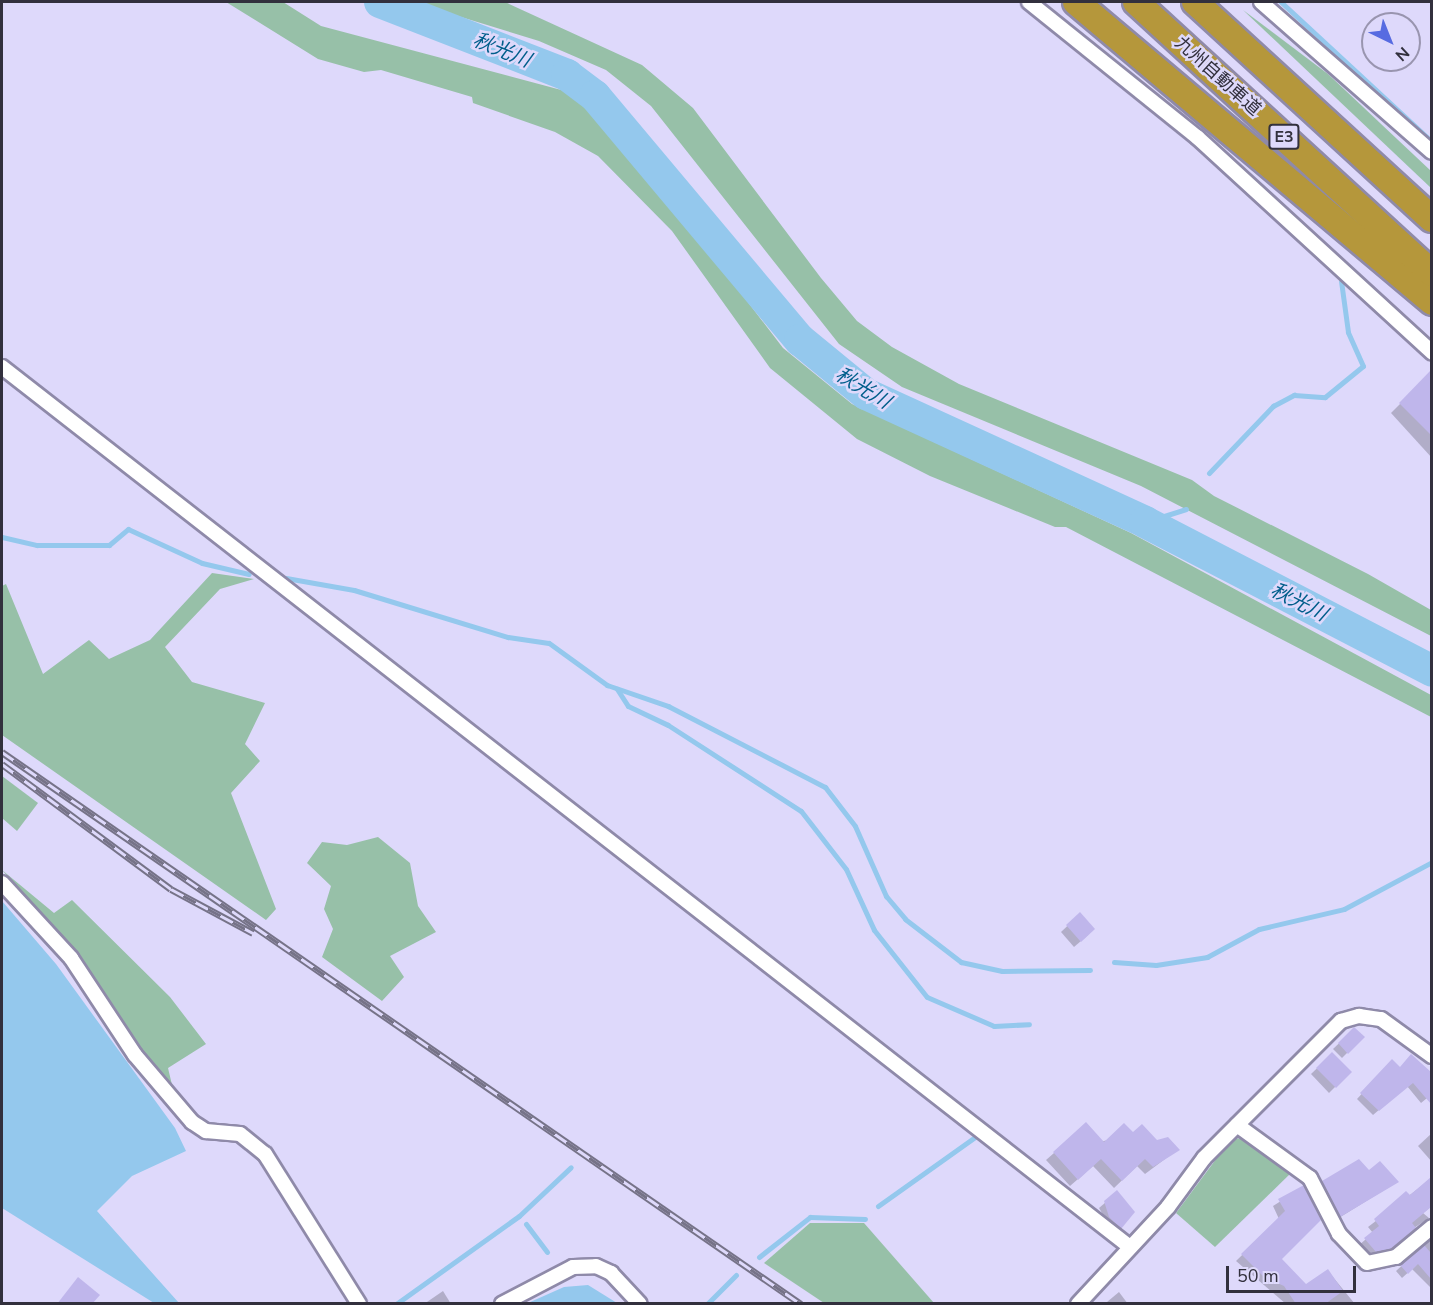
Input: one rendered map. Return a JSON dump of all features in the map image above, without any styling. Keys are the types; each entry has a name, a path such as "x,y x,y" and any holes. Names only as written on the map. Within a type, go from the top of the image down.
{"highway":[{"path":"1076,2 1431,302"},
{"name":"九州自動車道","path":"1136,2 1431,273"},
{"name":"E3","path":"1195,2 1431,219"}],"street":[{"path":"1029,2 1197,137 1431,352"},
{"path":"1261,2 1431,152"},
{"path":"2,367 1131,1247"},
{"path":"2,884 70,958 135,1055 192,1122 206,1131 240,1134 265,1154 359,1304"},
{"path":"1078,1304 1238,1125 1341,1022 1359,1016 1381,1019 1431,1056"},
{"path":"1238,1125 1310,1178 1339,1234 1367,1263 1396,1257 1431,1227"},
{"path":"502,1304 573,1267 596,1266 640,1304"}],"green space":[{"path":"226,2 283,2 321,26 565,91 618,132 783,348 852,404 1131,533 1431,695 1431,717 1066,527 1055,527 930,476 857,439 770,368 672,231 598,156 555,132 473,103 472,97 381,70 364,72 318,59"},
{"path":"412,2 505,2 642,65 693,108 821,278 857,321 892,347 959,384 1192,480 1214,496 1368,574 1431,610 1431,636 1141,486 902,387 839,344 651,106 606,70 539,41"},
{"path":"1243,10 1328,74 1431,171 1431,188"},
{"path":"212,573 254,579 220,589 165,647 192,682 265,703 245,744 260,761 231,793 276,909 266,920 2,735 2,586 6,584 43,674 89,640 109,659 150,640"},
{"path":"2,776 38,803 17,831 2,818"},
{"path":"378,837 410,863 418,906 436,932 390,956 404,977 382,1001 322,957 333,929 324,909 331,886 307,863 322,842 347,845"},
{"path":"2,870 54,913 72,900 170,997 206,1044 168,1068 173,1089 138,1051 76,954"},
{"path":"1243,1138 1293,1171 1215,1247 1176,1213 1231,1139"},
{"path":"810,1223 864,1223 934,1303 824,1303 764,1263"}],"water":[{"path":"2,901 56,964 175,1128 186,1151 132,1176 97,1211 179,1303 154,1303 2,1208"},
{"path":"588,1285 617,1303 528,1303 564,1287"}],"building":[{"path":"1431,370 1431,435 1399,403"},
{"path":"1080,912 1095,929 1081,942 1066,925"},
{"path":"1354,1027 1365,1037 1348,1054 1338,1043"},
{"path":"1332,1052 1352,1072 1336,1088 1316,1068"},
{"path":"1411,1054 1431,1072 1431,1104 1413,1083 1379,1111 1360,1093 1392,1059 1400,1067"},
{"path":"1086,1122 1104,1142 1124,1123 1133,1132 1142,1124 1157,1140 1168,1137 1180,1150 1153,1167 1145,1159 1122,1181 1101,1159 1078,1180 1053,1152"},
{"path":"1359,1159 1369,1170 1380,1161 1399,1182 1340,1217 1322,1181"},
{"path":"1431,1177 1431,1207 1412,1223 1416,1228 1392,1249 1376,1252 1364,1238 1379,1226 1374,1219 1406,1191 1410,1195"},
{"path":"1304,1185 1321,1220 1282,1259 1306,1284 1328,1269 1343,1291 1325,1304 1296,1304 1284,1286 1264,1277 1241,1254 1285,1211 1278,1199"},
{"path":"1117,1190 1135,1212 1121,1229 1109,1217 1104,1201"},
{"path":"1424,1245 1431,1253 1431,1279 1418,1264 1408,1274 1400,1265"},
{"path":"78,1277 100,1295 92,1304 57,1304"}],"waterway":[{"name":"秋光川","path":"380,2 567,75 595,96 800,340 866,394 1145,522 1432,671"},
{"path":"1281,2 1432,142"},
{"path":"1209,473 1273,406 1294,395 1325,397 1363,366 1348,332 1341,281"},
{"path":"1145,522 1186,509"},
{"path":"2,537 37,545 109,545 128,529 202,563 249,574"},
{"path":"286,578 354,590 508,637 549,643 607,685 668,706 825,787 855,826 886,896 905,919 961,962 1002,971 1090,970"},
{"path":"617,689 628,706 668,725 801,811 846,869 874,930 927,997 994,1026 1029,1024"},
{"path":"1114,962 1156,965 1207,957 1259,929 1344,909 1432,862"},
{"path":"878,1206 975,1137"},
{"path":"396,1304 519,1216 571,1167"},
{"path":"759,1257 810,1217 865,1219"},
{"path":"526,1224 547,1252"},
{"path":"707,1304 736,1275"}],"railway":[{"path":"2,752 801,1304"},
{"path":"2,764 171,889 253,933"}]}
